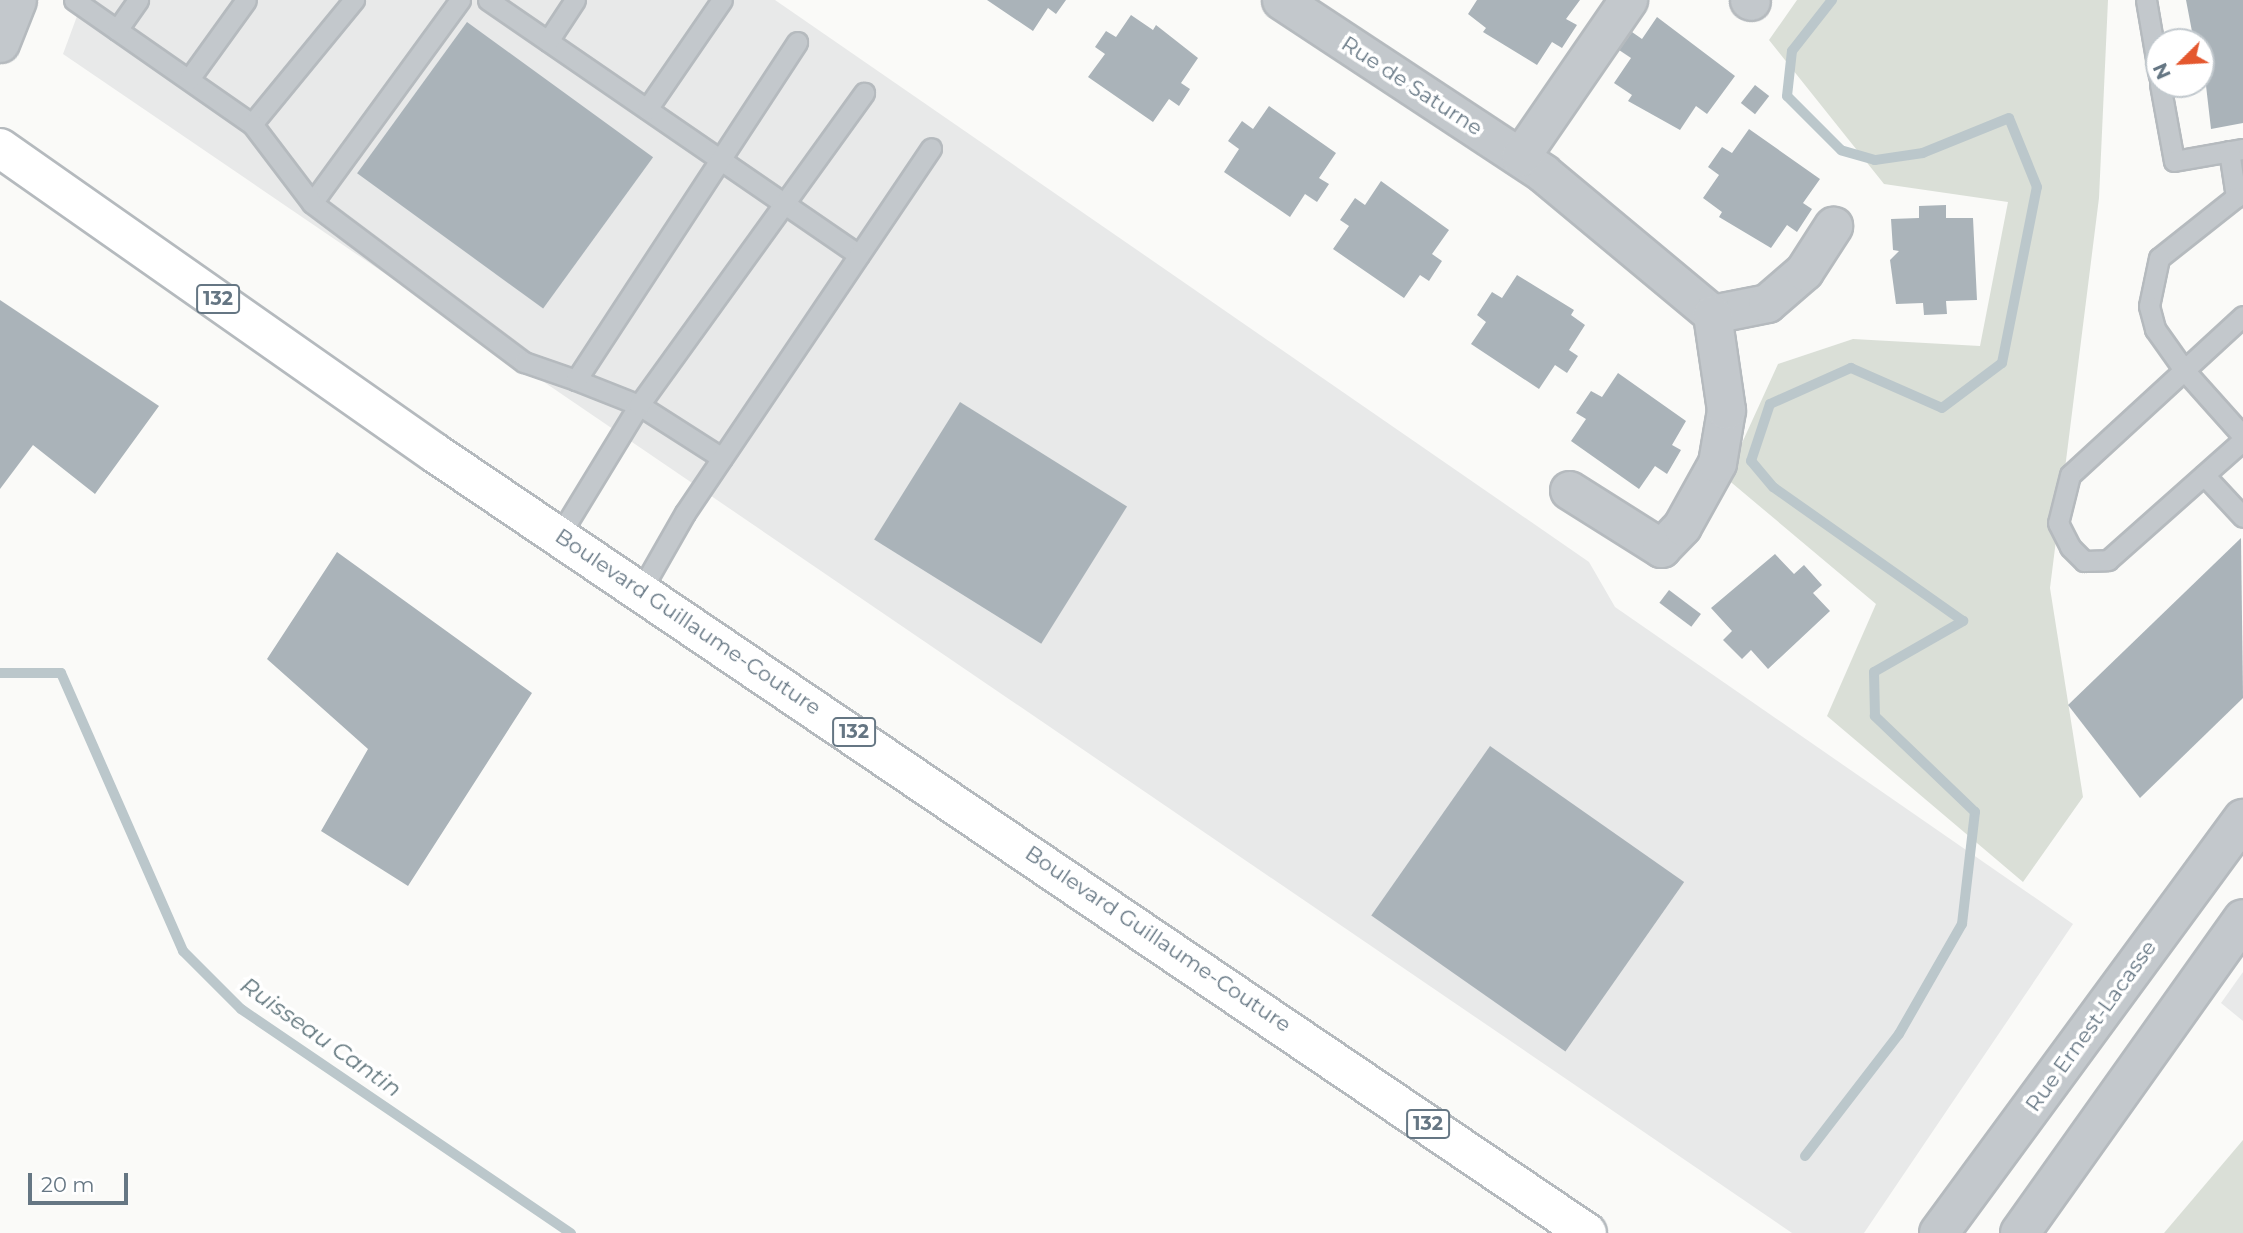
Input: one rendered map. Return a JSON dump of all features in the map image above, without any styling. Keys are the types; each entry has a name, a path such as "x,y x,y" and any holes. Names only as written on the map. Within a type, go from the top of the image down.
{"main road":[{"name":"Boulevard Guillaume-Couture","path":"0,148 559,536 1587,1233"}],"street":[{"path":"0,43 17,0"},
{"name":"Rue de Saturne","path":"1281,0 1532,165 1712,314"},
{"path":"1532,165 1628,0"},
{"path":"1569,489 1661,548 1682,526 1717,463 1726,410 1712,314 1768,303 1804,271 1833,226"},
{"name":"Rue Ernest-Lacasse","path":"1939,1233 2243,819"},
{"path":"2020,1233 2243,919"}],"lane":[{"path":"74,0 252,124 312,203 524,362 639,405 722,458"},
{"path":"117,30 138,0"},
{"path":"190,79 246,0"},
{"path":"252,124 354,0"},
{"path":"312,203 460,0"},
{"path":"488,0 859,255"},
{"path":"548,41 575,0"},
{"path":"646,109 722,0"},
{"path":"2146,0 2151,28"},
{"path":"576,380 797,42"},
{"path":"559,536 639,405 864,93"},
{"path":"2163,98 2174,161 2236,150 2236,197 2159,258 2151,279 2155,329 2184,370 2243,438 2108,560 2084,561 2058,523 2070,474 2184,370 2243,316"},
{"path":"640,590 722,458 931,148"},
{"path":"2204,475 2243,517"}],"shaded area":[{"path":"83,0 775,0 1589,562 1615,607 2073,924 1864,1233 1792,1233 63,54"},
{"path":"1797,0 2108,0 2099,198 2050,588 2083,797 2023,882 1827,716 1876,604 1726,478 1778,364 1853,339 1980,346 2008,202 1884,184 1769,40"},
{"path":"2243,972 2243,1021 2221,1003"},
{"path":"2243,1140 2243,1233 2164,1233"}],"building":[{"path":"987,0 1066,0 1056,14 1048,8 1033,31"},
{"path":"1477,0 1580,0 1566,19 1577,25 1562,48 1552,42 1537,65 1483,32 1486,28 1468,14"},
{"path":"2186,0 2243,0 2243,123 2211,129 2207,98 2215,98 2215,28 2191,28"},
{"path":"1131,15 1153,30 1156,25 1198,58 1181,83 1190,89 1179,106 1169,99 1153,122 1088,77 1105,54 1095,47 1106,31 1116,37"},
{"path":"1657,17 1735,76 1707,114 1696,106 1680,130 1628,101 1632,95 1614,83 1631,58 1619,50 1632,32 1642,39"},
{"path":"467,22 653,157 543,308 357,173"},
{"path":"1755,85 1769,96 1755,114 1741,103"},
{"path":"1269,106 1336,153 1319,178 1329,184 1317,202 1305,194 1290,217 1224,172 1239,149 1228,141 1242,121 1253,129"},
{"path":"1749,129 1820,179 1803,203 1812,209 1797,232 1787,225 1771,248 1719,217 1722,212 1703,198 1719,175 1708,167 1722,147 1732,153"},
{"path":"1381,181 1449,230 1432,254 1442,261 1429,281 1420,275 1404,298 1333,249 1349,226 1340,220 1355,198 1365,205"},
{"path":"1946,205 1946,218 1973,218 1977,300 1946,301 1947,314 1924,315 1923,303 1896,304 1890,260 1899,251 1893,250 1891,219 1919,218 1919,206"},
{"path":"1517,275 1574,310 1571,315 1585,325 1569,350 1578,356 1567,373 1555,365 1539,389 1471,344 1486,322 1477,315 1492,292 1502,298"},
{"path":"0,300 159,406 95,494 33,445 0,489"},
{"path":"1618,373 1686,421 1672,445 1681,450 1667,474 1655,466 1639,489 1571,441 1586,419 1576,413 1591,391 1602,397"},
{"path":"960,402 1127,506 1041,644 874,539"},
{"path":"2241,538 2243,698 2140,798 2068,705"},
{"path":"337,552 532,693 408,886 321,831 368,749 267,659"},
{"path":"1775,554 1794,574 1804,565 1822,585 1813,593 1830,611 1768,669 1751,650 1742,659 1723,640 1732,631 1711,608"},
{"path":"1669,590 1701,614 1691,627 1659,603"},
{"path":"1490,746 1684,882 1565,1052 1371,916"}],"waterway":[{"path":"1805,1156 1899,1034 1962,924 1975,812 1875,716 1874,672 1963,621 1773,487 1751,461 1770,404 1851,368 1942,408 2002,363 2037,187 2009,118 1923,153 1875,160 1841,150 1787,96 1792,51 1832,0"},
{"name":"Ruisseau Cantin","path":"0,673 61,673 183,951 241,1009 571,1233"}]}
